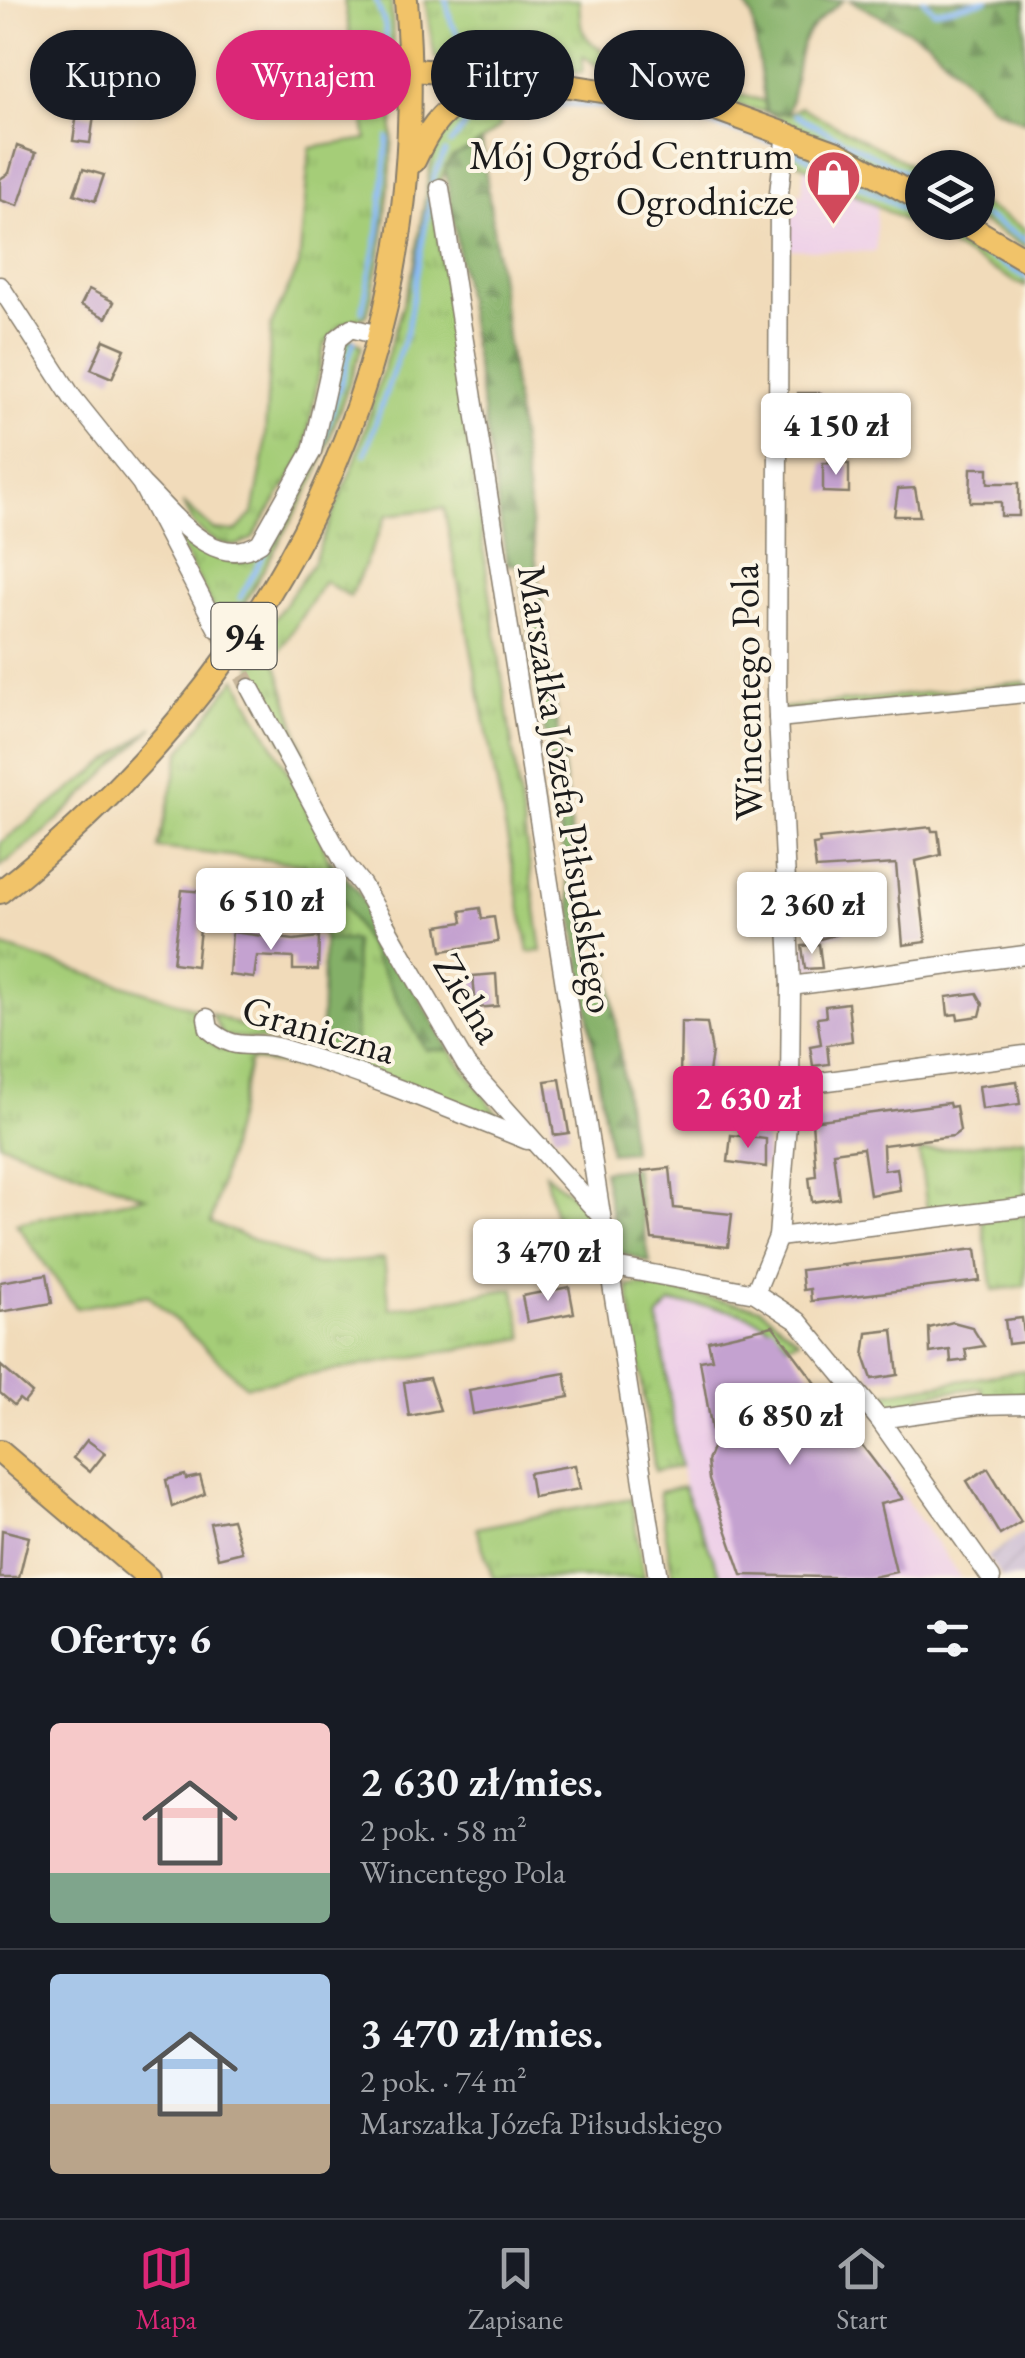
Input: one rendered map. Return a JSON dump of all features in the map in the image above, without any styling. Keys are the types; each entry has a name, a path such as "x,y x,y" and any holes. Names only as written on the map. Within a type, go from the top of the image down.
{"main road":[{"name":"94","path":"6,886 128,780 225,666 311,521 343,447 393,280 408,174 412,70 406,0"},
{"path":"412,70 431,71"},
{"path":"574,90 697,105 786,132 905,192"},
{"path":"408,174 435,120"},
{"path":"993,240 1025,259"},
{"path":"0,1452 148,1578"}],"street":[{"name":"Wincentego Pola","path":"755,1293 778,1237 790,1086 791,986 778,718 780,193 786,132"},
{"name":"Marszałka Józefa Piłsudskiego","path":"440,188 658,1578"},
{"path":"0,286 72,398 141,483 206,544 234,553 260,543 312,451 337,339 351,328 378,335"},
{"path":"141,483 217,628"},
{"name":"Zielna","path":"250,688 344,864 362,885 466,1065 601,1216"},
{"path":"778,718 1025,693"},
{"path":"791,986 1025,955"},
{"name":"Graniczna","path":"208,1018 209,1028 225,1042 245,1048 274,1046 396,1088 532,1142"},
{"path":"790,1086 1025,1056"},
{"path":"778,1237 1025,1207"},
{"path":"608,1266 755,1293 798,1321 879,1419 991,1578"},
{"path":"879,1419 994,1404 1025,1404"}],"shaded area":[{"name":"Mój Ogród Centrum Ogrodnicze","path":"804,166 876,205 876,252 789,249 792,193 802,194"},
{"path":"671,1303 727,1309 771,1324 853,1426 961,1578 722,1578 684,1489 658,1318"},
{"path":"1025,1531 1025,1578 1002,1578 987,1557"}],"green space":[{"path":"344,0 391,0 392,30 349,30"},
{"path":"425,0 579,0 583,31 594,44 594,63 583,56 582,73 574,72 574,30 431,30 431,35"},
{"path":"742,0 844,0 805,39 787,114 766,112 752,16"},
{"path":"849,0 1025,0 1025,122 992,107 928,41"},
{"path":"745,96 764,101 766,112 745,107"},
{"path":"801,107 905,162 905,181 766,112 787,114"},
{"path":"364,120 392,120 383,237 367,315 341,325 324,345 304,456 252,539 235,546 215,542 194,525 183,503 214,530 235,532 253,514 264,456 271,325 299,266 310,148 367,139"},
{"path":"447,120 497,120 501,125 449,164 434,209 542,951 529,952 444,508 387,515 350,597 324,581 275,658 316,794 312,796 247,677 253,675 251,652 312,565 355,461 414,268 435,136"},
{"path":"482,143 588,962 609,964 632,1151 610,1153 518,564 507,565 445,167 452,157"},
{"path":"798,146 905,203 905,221 791,159"},
{"path":"995,212 1025,229 1025,247 995,230"},
{"path":"939,240 971,240 1025,271 1025,287"},
{"path":"350,338 362,346 316,477 232,625 224,627 162,511 219,558 243,563 283,519 297,492 318,435 341,347"},
{"path":"236,678 318,826 337,891 426,1049 450,1050 506,1125 356,1069 354,941 324,939 304,864 158,848 181,751"},
{"path":"1025,682 1025,689 784,715 784,708"},
{"path":"154,727 47,830 0,867 0,843"},
{"path":"331,860 357,890 450,1050 426,1050 337,891"},
{"path":"324,939 354,941 356,1069 320,1057"},
{"path":"0,946 198,1009 205,1038 220,1049 272,1055 319,1070 250,1060 211,1223 316,1265 384,1259 390,1309 514,1288 524,1338 246,1386 148,1295 76,1308 16,1223 145,1197 0,1143"},
{"path":"211,1013 279,1042 223,1036"},
{"path":"1025,1138 1025,1200 928,1216 919,1152"},
{"path":"634,1167 650,1263 619,1252 603,1171"},
{"path":"545,1173 586,1207 594,1263 567,1268"},
{"path":"1025,1215 1025,1286 993,1290 982,1220"},
{"path":"638,1284 760,1308 799,1340 787,1344 749,1316 671,1303 658,1318 680,1467 655,1471 628,1287"},
{"path":"1025,1370 1025,1394 984,1400 981,1387 921,1395 921,1404 886,1410 875,1395"},
{"path":"683,1487 722,1578 673,1578 659,1492"},
{"path":"631,1498 644,1578 493,1578 476,1528"}],"building":[{"path":"76,120 93,120 90,143 73,141"},
{"path":"17,146 36,153 18,206 0,200 0,179 9,173"},
{"path":"83,169 104,175 95,201 74,194"},
{"path":"89,289 114,302 106,318 81,305"},
{"path":"104,340 125,349 112,378 91,369"},
{"path":"798,393 821,393 821,434 797,434"},
{"path":"823,463 849,464 849,493 823,492"},
{"path":"971,468 988,468 988,483 1019,483 1019,516 1001,516 1001,502 970,502"},
{"path":"915,488 920,516 894,516 898,489"},
{"path":"931,827 938,831 941,855 916,861 926,942 903,945 896,864 816,869 813,845 820,844 819,839"},
{"path":"182,890 204,892 196,966 173,963"},
{"path":"842,906 845,932 820,939 817,909"},
{"path":"480,908 482,919 494,917 498,942 442,951 438,926 463,922 461,911"},
{"path":"232,932 294,940 319,937 318,970 293,970 293,958 257,956 254,978 229,975"},
{"path":"819,944 822,968 805,969 802,946"},
{"path":"496,974 498,1006 476,1008 473,976"},
{"path":"977,993 983,1004 980,1016 958,1019 957,1014 948,1015 946,997"},
{"path":"848,1003 852,1041 827,1045 829,1064 813,1066 810,1046 821,1044 817,1018 826,1017 825,1006"},
{"path":"681,1022 707,1023 712,1052 708,1080 680,1079"},
{"path":"560,1079 569,1133 554,1135 545,1081"},
{"path":"1017,1081 1020,1104 982,1109 979,1086"},
{"path":"949,1103 950,1107 956,1106 960,1131 953,1136 883,1145 884,1170 897,1168 900,1190 870,1195 863,1148 833,1152 839,1198 812,1202 809,1177 816,1176 812,1121"},
{"path":"731,1135 766,1139 766,1167 728,1162"},
{"path":"670,1168 674,1208 732,1214 728,1247 652,1239 642,1171"},
{"path":"501,1247 517,1250 524,1259 521,1269 489,1275 485,1256"},
{"path":"976,1249 980,1281 811,1301 810,1289 803,1290 801,1270"},
{"path":"47,1274 52,1303 0,1312 0,1282"},
{"path":"569,1287 574,1313 527,1322 522,1296"},
{"path":"1022,1318 1025,1342 1008,1344 1005,1320"},
{"path":"953,1322 972,1327 984,1346 965,1349 967,1360 951,1362 950,1350 930,1353 929,1328"},
{"path":"773,1326 839,1414 842,1428 848,1427 903,1499 880,1504 896,1572 868,1578 742,1575 709,1480 707,1461 714,1443 700,1361 712,1359 708,1341"},
{"path":"893,1330 898,1375 872,1379 864,1356 867,1333"},
{"path":"1,1366 32,1393 24,1403 19,1399 14,1405 0,1393"},
{"path":"565,1373 569,1397 473,1414 469,1390"},
{"path":"429,1378 440,1410 409,1416 404,1382"},
{"path":"87,1440 105,1453 90,1472 73,1458"},
{"path":"575,1465 580,1489 533,1497 529,1473"},
{"path":"988,1468 1021,1522 1000,1535 967,1481"},
{"path":"185,1475 186,1479 200,1476 205,1494 172,1507 166,1480"},
{"path":"232,1519 242,1552 218,1558 210,1523"},
{"path":"2,1530 29,1537 19,1578 0,1578"}],"waterway":[{"path":"376,0 385,30"},
{"path":"446,0 456,30"},
{"path":"924,0 934,11 986,0"},
{"path":"450,144 469,120 477,123 508,112 544,106 583,105 665,115 772,142"},
{"path":"795,115 905,172"},
{"path":"362,311 379,230 388,138"},
{"path":"794,151 905,210"},
{"path":"365,454 407,330 434,176 445,152"},
{"path":"995,222 1025,240"},
{"path":"960,240 1025,277"},
{"path":"320,450 354,341"},
{"path":"240,598 311,469"}],"tunnel":[{"path":"217,628 250,688"}],"place":[{"name":"Mój Ogród Centrum Ogrodnicze","path":"833,227"}]}
